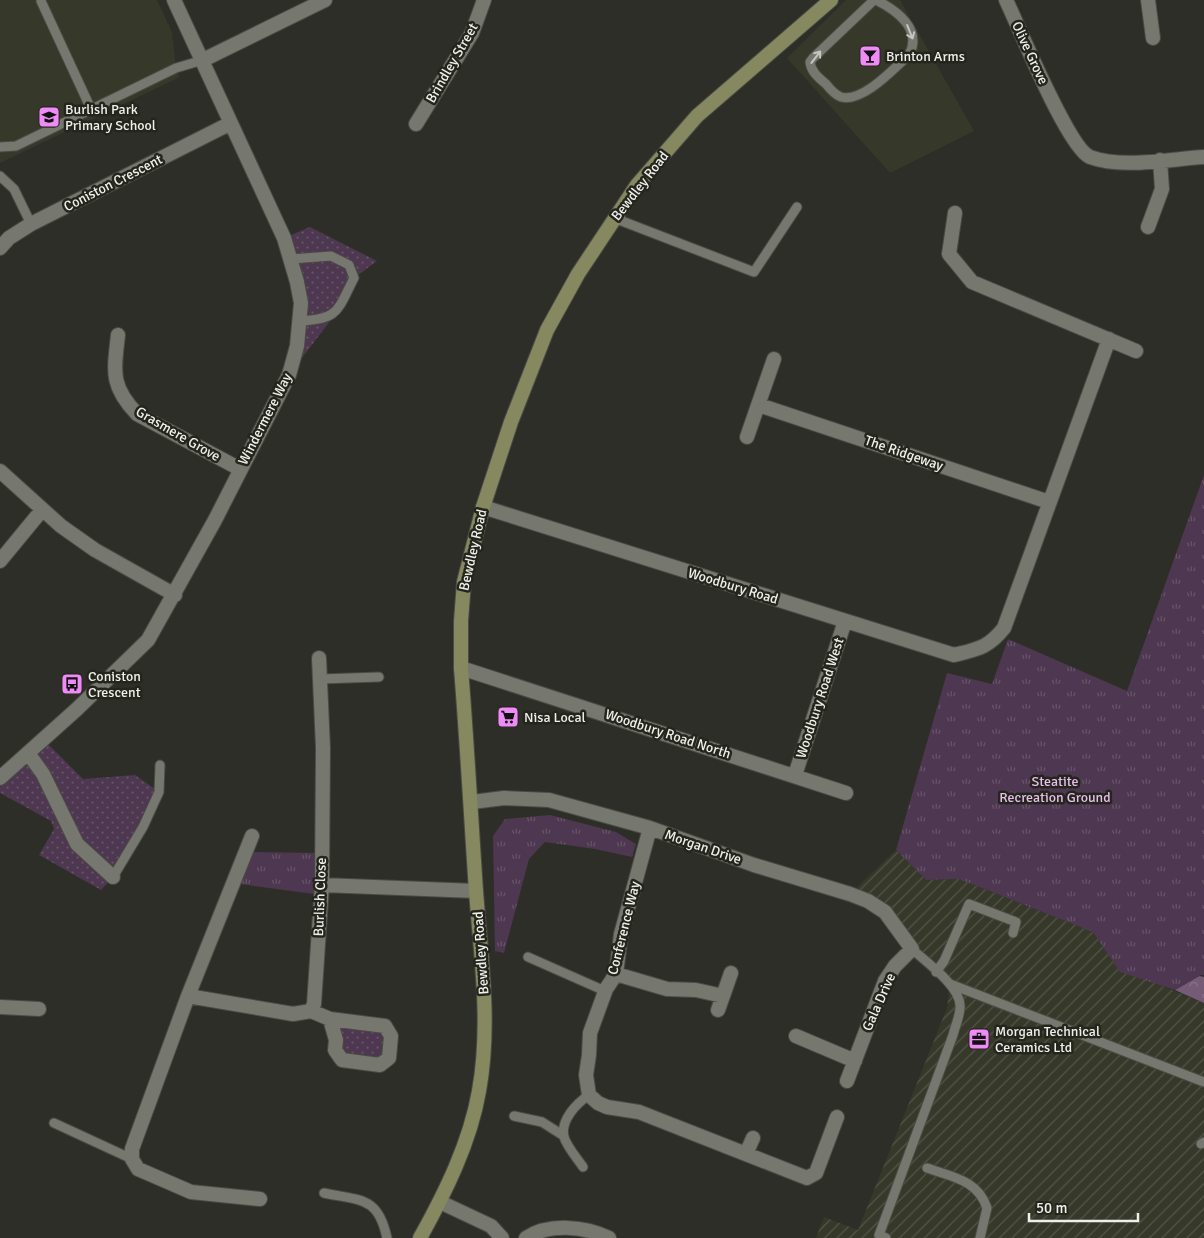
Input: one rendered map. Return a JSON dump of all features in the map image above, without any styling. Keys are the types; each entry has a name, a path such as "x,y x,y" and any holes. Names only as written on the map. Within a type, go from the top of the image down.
{"main road":[{"name":"Bewdley Road","path":"420,1238 440,1202 471,1126 479,1093 484,1059 483,977 461,668 461,621 464,582 483,507 511,422 547,330 578,274 637,185 696,116 831,0"}],"street":[{"name":"Windermere Way","path":"2,773 28,752 148,640 175,595 289,375 297,346 301,303 292,259 284,238 229,124 203,60 174,0"},
{"path":"203,60 325,0"},
{"name":"Brindley Street","path":"416,124 472,33 484,0"},
{"name":"Olive Grove","path":"1006,0 1055,106 1073,139 1087,156 1118,163 1204,157"},
{"path":"1148,0 1153,38"},
{"name":"Coniston Crescent","path":"0,248 9,238 31,224 229,124"},
{"path":"1148,227 1162,189 1160,160"},
{"path":"955,213 949,254 972,282 1136,351"},
{"name":"Grasmere Grove","path":"118,335 114,375 117,389 125,402 137,414 240,469"},
{"path":"1049,502 1109,339"},
{"path":"747,437 774,358"},
{"name":"The Ridgeway","path":"759,404 1049,502"},
{"path":"0,471 42,510 95,550 175,595"},
{"name":"Woodbury Road","path":"483,507 954,655 984,648 1004,628 1049,502"},
{"path":"0,561 42,510"},
{"name":"Woodbury Road West","path":"794,775 845,621"},
{"name":"Burlish Close","path":"311,1011 316,995 322,885 323,748 319,658"},
{"name":"Woodbury Road North","path":"461,668 846,793"},
{"path":"28,752 43,774 77,844 114,877"},
{"name":"Morgan Drive","path":"472,802 504,798 549,800 650,828 754,865 868,901 885,912 912,949"},
{"name":"Conference Way","path":"589,1095 586,1075 590,1055 590,1033 605,991 616,974 621,934 650,828"},
{"path":"252,836 188,996 132,1149 132,1159 138,1170 191,1192 260,1199"},
{"path":"322,885 476,891"},
{"name":"Gala Drive","path":"847,1081 885,981 895,966 912,949"},
{"path":"718,1010 731,973"},
{"path":"616,974 667,989 696,990 722,996"},
{"path":"188,996 293,1014 311,1011 330,1019 385,1026 391,1036 389,1058 386,1063 380,1065 342,1060 335,1050 336,1040 339,1031 350,1022"},
{"path":"0,1007 39,1009"},
{"path":"330,1019 336,1040"},
{"path":"796,1036 855,1060"},
{"path":"589,1095 607,1107 639,1112 807,1178 816,1173 837,1116"},
{"path":"746,1154 752,1138"},
{"path":"440,1202 491,1226 502,1238"},
{"path":"526,1238 544,1231 581,1229 609,1238"}],"lane":[{"path":"875,0 894,9 909,28 914,42 912,49 909,54 870,89 852,97 842,97 834,93 814,72 810,62 875,0"},
{"path":"41,1 91,110"},
{"path":"0,147 16,146 176,68 203,60"},
{"path":"1,178 14,189 31,224"},
{"path":"614,218 754,272 797,207"},
{"path":"292,259 331,256 350,265 354,278 337,312 318,320 300,321"},
{"path":"320,680 379,677"},
{"path":"114,877 143,827 159,792 160,765"},
{"path":"936,972 944,961 969,904 1016,922 1013,933"},
{"path":"886,1238 879,1235 952,1036 960,1007 957,993 950,984 912,949"},
{"path":"528,957 605,991"},
{"path":"950,984 1204,1082"},
{"path":"564,1136 565,1126 574,1105 589,1095"},
{"path":"514,1116 542,1122 564,1136 583,1167"},
{"path":"54,1123 132,1159"},
{"path":"927,1168 971,1184 978,1190 987,1208 980,1238"},
{"path":"324,1193 368,1203 377,1210 383,1220 387,1238"}],"shaded area":[{"name":"Burlish Park Primary School","path":"0,0 157,0 172,32 176,68 180,77 0,163"},
{"name":"Brinton Arms","path":"846,0 900,0 974,131 890,173 787,58"},
{"path":"896,850 926,880 959,879 1093,932 1118,968 1204,1003 1204,1238 816,1238 824,1217 858,1230 947,1008 950,983 885,912 850,894"}],"green space":[{"path":"310,227 377,261 354,278 337,312 289,375 300,324 284,238"},
{"name":"Steatite Recreation Ground","path":"1204,475 1204,975 1175,990 1120,972 1093,932 959,879 926,880 896,850 947,673 992,684 1008,639 1127,691"},
{"path":"43,739 83,779 135,775 159,792 113,877 101,890 39,855 54,829 51,821 0,793 0,778"},
{"path":"550,815 616,832 636,844 632,857 595,849 545,842 529,859 504,953 495,951 493,836 505,819"},
{"path":"253,852 315,853 314,894 240,884"},
{"path":"1199,976 1204,977 1204,1003 1175,990"},
{"path":"350,1022 385,1026 389,1058 342,1060 334,1029"}],"place":[{"name":"Brinton Arms","path":"870,56"},
{"name":"Burlish Park Primary School","path":"49,117"},
{"name":"Coniston Crescent","path":"72,684"},
{"name":"Nisa Local","path":"508,717"},
{"name":"Morgan Technical Ceramics Ltd","path":"979,1039"}]}
